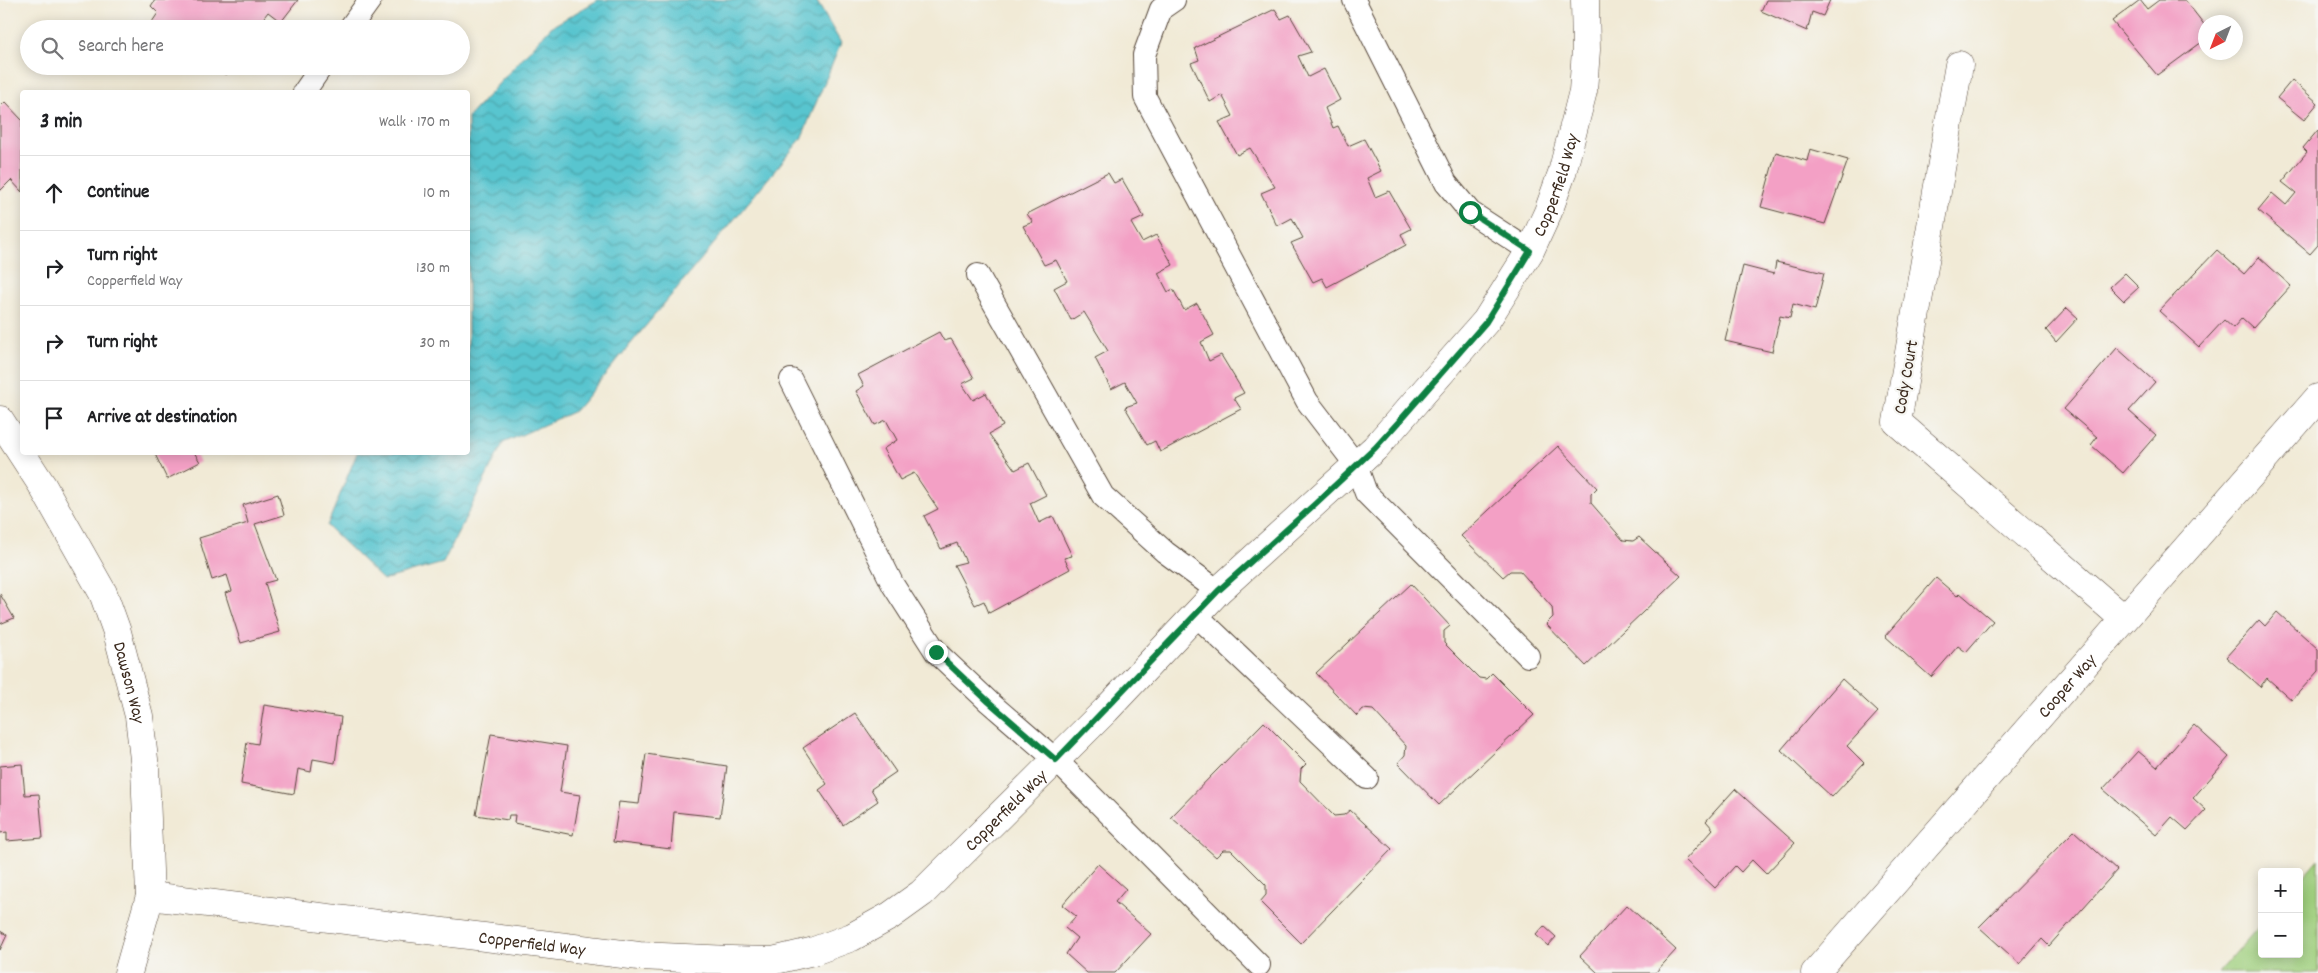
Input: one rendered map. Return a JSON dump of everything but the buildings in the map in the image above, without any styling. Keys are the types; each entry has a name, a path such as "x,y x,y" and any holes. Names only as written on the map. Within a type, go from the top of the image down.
{"street":[{"name":"Copperfield Way","path":"150,896 637,964 772,960 814,950 852,936 890,916 922,893 1106,710 1218,591 1356,465 1403,417 1470,341 1499,302 1530,251 1548,212 1562,173 1583,91 1586,50 1585,0"},
{"name":"Cody Court","path":"1959,64 1897,422 2124,619"},
{"name":"Cooper Way","path":"1815,973 2318,398"},
{"name":"Dawson Way","path":"0,420 20,451"},
{"name":"Dawson Way","path":"23,455 42,485 103,593 117,632 139,716 145,768 150,896 128,973"}],"lane":[{"path":"356,20 370,0"},
{"path":"1174,0 1161,9 1144,55 1145,97 1308,401 1356,465 1366,493 1528,656"},
{"path":"1354,0 1446,183 1470,212 1530,251"},
{"path":"305,90 316,75"},
{"path":"978,275 1103,496 1166,552 1218,591"},
{"path":"791,380 893,585 936,652 989,702 1056,760 1259,965"},
{"path":"1195,614 1367,778"}],"green space":[{"path":"2318,859 2318,973 2218,973 2258,928 2258,958 2303,958 2303,876"}],"water":[{"path":"598,0 816,0 841,43 801,139 575,411 503,443 443,563 383,580 327,526 356,455 470,455 470,115 551,27"}],"route":[{"path":"936,652 989,702 1056,760 1218,591 1375,448 1460,354 1486,322 1530,251 1470,212"}]}
